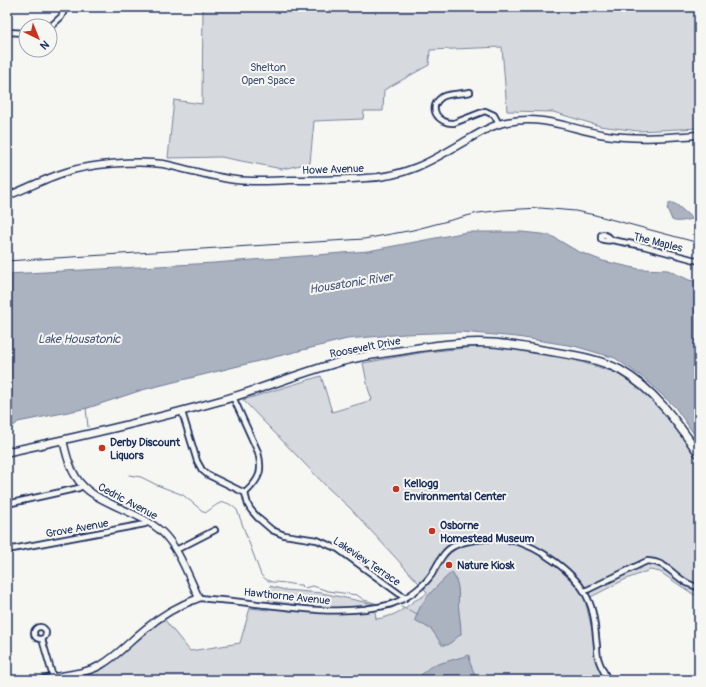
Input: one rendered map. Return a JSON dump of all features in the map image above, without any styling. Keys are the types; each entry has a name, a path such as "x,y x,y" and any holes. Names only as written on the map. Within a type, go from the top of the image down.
{"main road":[{"name":"Howe Avenue","path":"7,196 63,172 81,168 124,163 162,164 236,180 367,178 391,176 429,162 499,124 518,120 551,121 606,135 652,138 699,135"},
{"name":"Roosevelt Drive","path":"7,452 182,412 233,397 332,364 359,357 431,346 466,343 493,343 582,357 602,362 620,370 638,382 659,400 675,419 699,454"},
{"name":"Cedric Avenue","path":"63,440 67,458 73,472 82,486 98,498 149,522 164,534 176,550 200,598"},
{"name":"Hawthorne Avenue","path":"42,680 87,671 100,665 110,659 153,623 179,606 200,598"}],"street":[{"path":"58,20 66,7"},
{"path":"7,32 18,33"},
{"path":"470,92 446,95 441,98 435,106 434,110 436,114 444,122 454,123 485,111 494,115 499,124"},
{"name":"The Maples","path":"612,240 643,246 699,261"},
{"path":"182,412 197,461 202,470 208,475 245,493 252,487 259,477 260,458 233,397"},
{"path":"7,504 79,488 82,486"},
{"name":"Lakeview Terrace","path":"245,493 251,510 272,530 284,536 317,540 338,549 405,598"},
{"name":"Grove Avenue","path":"7,550 132,527 149,522"},
{"path":"176,550 215,530"},
{"name":"Hawthorne Avenue","path":"200,598 318,611 339,611 383,606 395,603 405,598 426,580 442,556 453,546 470,541 496,539 511,540 553,560 567,572 585,592 593,613 599,661 608,680"},
{"path":"585,592 647,562 656,562 664,565 686,583 699,588"},
{"path":"42,639 53,677"}],"green space":[{"name":"Shelton Open Space","path":"203,7 699,7 699,128 638,131 600,126 553,112 507,111 502,47 430,50 429,65 384,90 383,111 364,111 363,119 314,121 310,163 282,169 221,157 168,158 174,100 202,104"},
{"path":"492,346 564,357 614,372 642,388 661,405 699,457 699,598 660,572 650,570 624,580 585,600 601,667 606,680 60,680 82,676 104,667 164,619 190,651 240,643 250,608 268,610 270,586 285,590 322,593 374,604 376,619 387,617 396,613 424,595 427,592 350,508 328,488 243,400 321,376 332,412 372,400 363,363 426,352"}],"water":[{"path":"670,202 677,205 693,219 680,221 672,220 667,208"},
{"name":"Lake Housatonic","path":"467,232 522,232 550,235 577,251 603,261 639,269 668,270 689,280 699,282 699,441 675,407 645,379 615,358 574,346 517,337 461,332 405,334 347,339 142,390 88,408 18,422 15,425 7,427 7,274 214,263 368,251"},
{"path":"452,572 458,588 461,634 448,645 442,645 432,630 415,620 417,613 425,599"},
{"path":"469,655 470,663 477,680 422,680 421,675 431,666"}],"waterway":[{"path":"86,408 88,427"},
{"path":"129,475 141,477 183,495 205,513 217,504 224,502 232,506 237,510 261,575 267,580 272,582 301,585 304,588 313,586 328,591 357,595 364,600 378,604"},
{"path":"401,607 418,614"}],"railway":[{"path":"7,261 364,239 413,230 478,213 540,208 575,211 595,215 699,243"}],"place":[{"name":"Derby Discount Liquors","path":"102,448"},
{"name":"Kellogg Environmental Center","path":"396,489"},
{"name":"Osborne Homestead Museum","path":"432,531"},
{"name":"Nature Kiosk","path":"449,565"}],"water label":[{"name":"Housatonic River","path":"351,283"}]}
